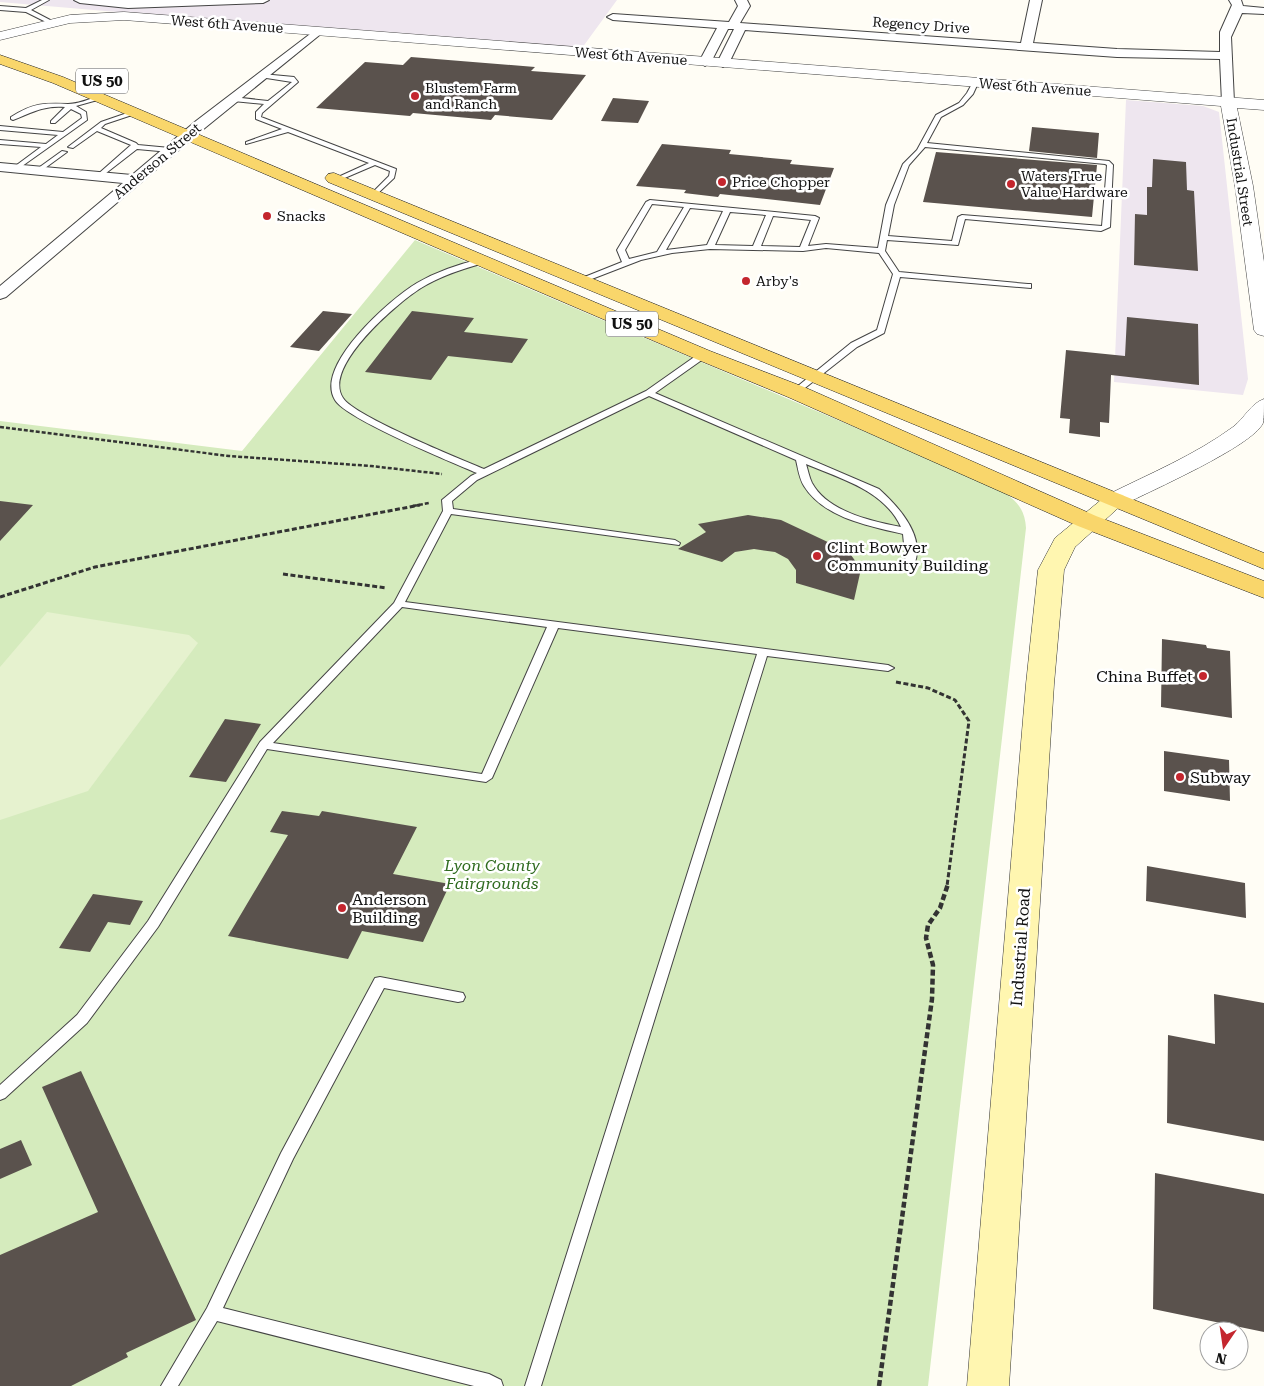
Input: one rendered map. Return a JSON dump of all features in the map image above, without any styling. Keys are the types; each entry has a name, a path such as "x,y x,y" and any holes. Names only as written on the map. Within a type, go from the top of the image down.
{"main road":[{"name":"US 50","path":"0,44 68,68"},
{"name":"US 50","path":"0,59 133,113 190,126 248,143 376,194 1264,562"},
{"name":"US 50","path":"190,126 481,261 703,355 796,392 1087,521 1264,590"},
{"path":"1087,521 1115,500"},
{"name":"Industrial Road","path":"988,1386 1040,684 1051,570 1064,543 1087,521"}],"street":[{"path":"80,0 128,5 263,0"},
{"path":"705,62 732,26 744,6 741,0"},
{"path":"1026,47 1036,0"},
{"path":"1228,102 1226,28 1238,13 1236,5 1264,11"},
{"name":"West 6th Avenue","path":"0,36 50,22 124,16 1264,105"},
{"name":"Regency Drive","path":"613,18 1125,54 1227,56"},
{"path":"723,63 732,26"},
{"name":"Anderson Street","path":"0,294 170,150 190,126 232,99 318,32"},
{"name":"Industrial Street","path":"1228,102 1244,186 1264,330"},
{"path":"0,167 135,180"},
{"path":"1115,500 1226,443 1251,424 1263,409"}],"lane":[{"path":"27,10 46,0"},
{"path":"0,8 27,10 50,22"},
{"path":"262,76 294,79 295,82 259,112 258,118 394,170 392,177 376,194"},
{"path":"796,392 854,345 881,331 896,274 881,251 890,205 906,164 922,145 938,116 961,104 970,94 976,83"},
{"path":"53,122 70,106 99,98"},
{"path":"232,99 270,103"},
{"path":"13,118 34,106 51,104 70,106 84,113 85,119 16,168"},
{"path":"71,147 110,119 133,113"},
{"path":"0,128 66,134"},
{"path":"96,128 134,144 134,146 170,150"},
{"path":"248,143 287,130"},
{"path":"0,142 24,142 48,146"},
{"path":"884,238 954,243 962,217 1106,228 1110,165 1107,162 922,145"},
{"path":"99,176 134,146"},
{"path":"40,170 64,152"},
{"path":"338,179 375,163"},
{"path":"627,263 621,250 650,202 815,218 803,249"},
{"path":"660,254 688,206"},
{"path":"710,248 728,209"},
{"path":"756,248 771,213"},
{"path":"581,280 627,263 660,254 710,248 803,249 826,246 881,251"},
{"path":"480,475 394,433 358,413 337,399 334,386 342,359 374,322 416,287 441,273 481,261"},
{"path":"896,274 1028,286"},
{"path":"0,1094 82,1019 153,924 264,745 399,604 447,506 480,475 649,393 703,355"},
{"path":"649,393 876,491 894,507 909,532 912,548 910,563"},
{"path":"800,458 808,484 826,503 865,522 909,532"},
{"path":"447,506 675,543"},
{"path":"399,604 888,668"},
{"path":"264,745 486,778 554,624"},
{"path":"532,1386 763,652"},
{"path":"169,1386 213,1313 286,1157 380,982 458,997"},
{"path":"213,1313 489,1382 495,1386"}],"path":[{"path":"0,427 229,456 480,475"},
{"path":"0,597 95,567 447,506"},
{"path":"283,574 404,591"},
{"path":"879,1386 932,999 933,964 926,938 928,924 940,908 948,884 969,721 955,700 928,688 894,682"}],"shaded area":[{"path":"0,0 617,0 582,48 117,12 0,2"},
{"path":"1126,100 1203,106 1219,112 1248,379 1243,395 1114,382"}],"green space":[{"name":"Lyon County Fairgrounds","path":"415,240 997,488 1009,496 1021,509 1026,528 928,1386 0,1386 0,421 242,451"},
{"path":"47,612 189,635 198,643 88,791 0,820 0,667"}],"building":[{"path":"411,57 535,67 531,71 586,75 552,120 495,115 491,120 413,113 410,116 316,108 365,62 403,65"},
{"path":"613,98 649,101 638,123 601,121"},
{"path":"1032,127 1099,133 1097,158 1029,151"},
{"path":"662,144 731,150 729,154 792,160 790,164 834,168 820,205 720,194 718,197 684,193 686,190 636,186"},
{"name":"Waters True Value Hardware","path":"936,152 1097,165 1092,217 923,202"},
{"path":"1153,159 1186,162 1187,190 1194,191 1198,271 1134,265 1135,214 1147,215 1147,187 1152,187"},
{"path":"323,311 352,314 319,351 290,347"},
{"path":"412,311 474,318 464,332 528,339 512,363 448,356 431,380 365,372"},
{"path":"1127,317 1198,324 1199,385 1111,375 1109,423 1100,422 1100,437 1069,433 1070,419 1060,418 1066,350 1125,356"},
{"path":"0,501 33,505 0,541"},
{"name":"Clint Bowyer Community Building","path":"748,515 781,520 832,544 841,541 861,569 854,600 796,583 796,570 788,559 775,552 754,549 735,552 722,562 678,549 706,532 698,524"},
{"path":"1162,639 1206,645 1207,648 1230,651 1232,718 1161,707"},
{"path":"225,719 261,724 226,782 189,777"},
{"path":"1164,751 1229,760 1230,801 1164,791"},
{"name":"Anderson Building","path":"282,811 319,816 322,811 417,827 393,874 450,884 423,942 362,931 348,959 228,936 288,835 270,832"},
{"path":"1147,866 1245,883 1246,918 1146,901"},
{"path":"93,894 143,901 130,925 108,922 90,952 59,948"},
{"path":"1214,994 1264,1003 1264,1141 1167,1123 1168,1035 1215,1044"},
{"path":"81,1071 196,1320 126,1353 128,1357 71,1386 0,1386 0,1255 98,1212 42,1087"},
{"path":"21,1140 32,1165 0,1179 0,1149"},
{"path":"1155,1173 1264,1194 1264,1332 1249,1329 1249,1321 1211,1321 1153,1309"}],"place":[{"name":"Blustem Farm and Ranch","path":"415,96"},
{"name":"Price Chopper","path":"722,182"},
{"name":"Waters True Value Hardware","path":"1011,184"},
{"name":"Snacks","path":"267,216"},
{"name":"Arby's","path":"746,281"},
{"name":"Clint Bowyer Community Building","path":"817,556"},
{"name":"China Buffet","path":"1203,676"},
{"name":"Subway","path":"1180,777"},
{"name":"Anderson Building","path":"342,908"}]}
